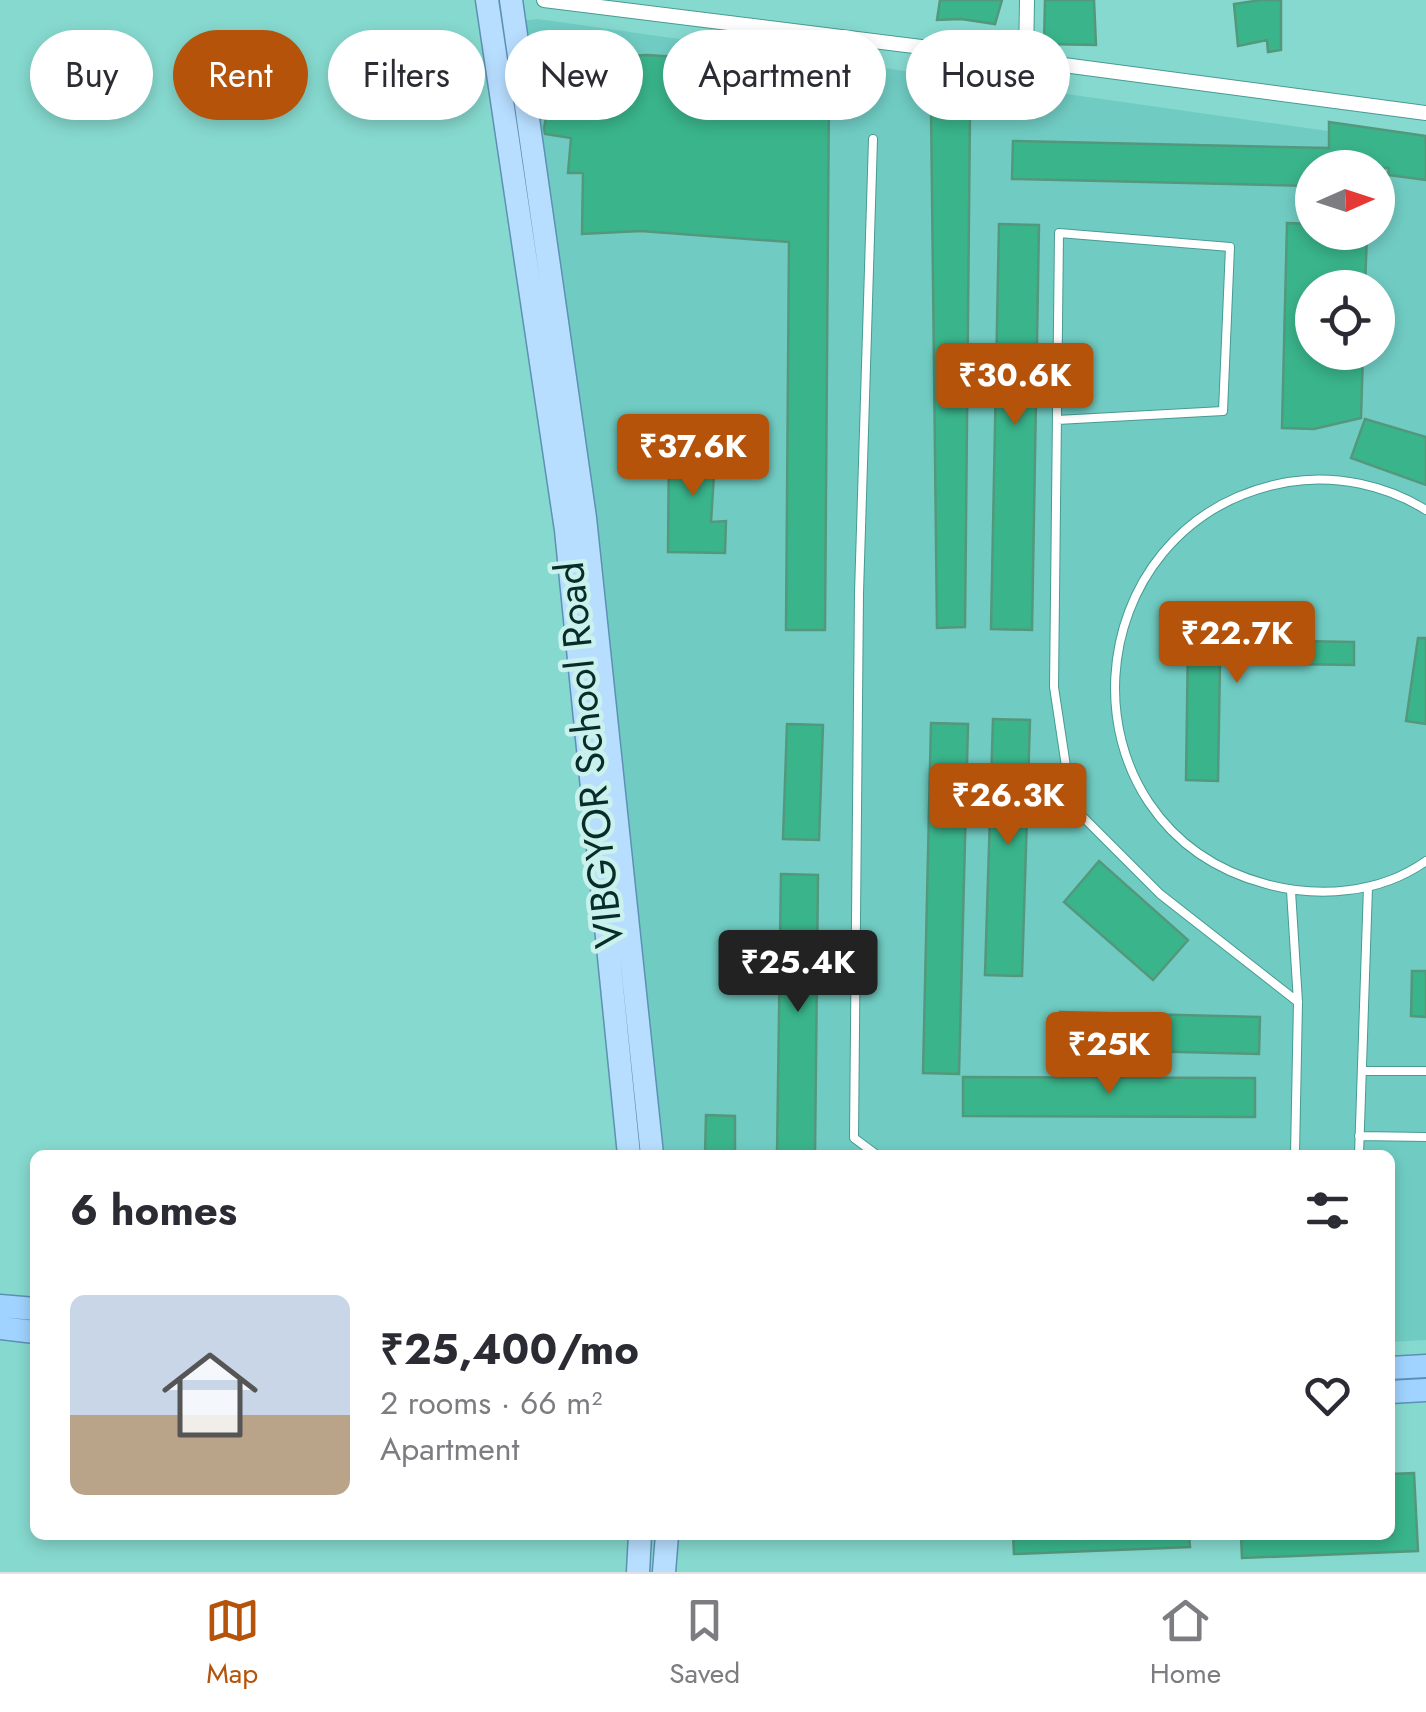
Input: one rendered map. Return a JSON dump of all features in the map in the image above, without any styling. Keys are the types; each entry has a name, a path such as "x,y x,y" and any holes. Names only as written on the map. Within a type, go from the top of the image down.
{"highway":[{"path":"0,1306 30,1309"},
{"path":"0,1328 30,1331"},
{"path":"1395,1368 1426,1366"},
{"path":"1395,1392 1426,1390"}],"main road":[{"name":"VIBGYOR School Road","path":"487,0 566,530 628,1150"},
{"name":"VIBGYOR School Road","path":"511,0 585,518 651,1150"},
{"path":"638,1572 640,1540"},
{"path":"664,1572 667,1540"}],"street":[{"path":"544,0 906,45"},
{"path":"1026,30 1027,0"},
{"path":"1070,66 1426,113"}],"lane":[{"path":"870,1150 854,1138 859,593 874,139"},
{"path":"1057,420 1223,411 1230,247 1059,233 1054,687 1072,806 1160,894 1298,1002"},
{"path":"1426,510 1407,498 1359,482 1309,479 1259,488 1213,508 1173,540 1142,580 1122,626 1114,677 1118,727 1134,776 1161,818 1198,853 1242,878 1291,891 1330,892 1368,887 1426,862"},
{"path":"1359,1150 1368,887"},
{"path":"1291,891 1298,1002 1295,1150"},
{"path":"1362,1070 1426,1071"},
{"path":"1360,1136 1426,1137"}],"shaded area":[{"path":"538,19 616,30 521,30 520,21"},
{"path":"643,34 663,37 663,120 886,120 886,68 906,71 906,120 1070,120 1070,94 1426,145 1426,1340 1395,1342 1395,1150 641,1150 531,120 643,120"}],"building":[{"path":"940,0 1002,0 995,24 937,20"},
{"path":"1045,0 1094,0 1096,45 1070,44 1070,30 1044,30"},
{"path":"1281,0 1281,50 1268,52 1267,40 1238,46 1234,4"},
{"path":"643,55 647,55 663,56 663,120 829,120 825,630 786,630 789,242 641,231 582,234 583,173 568,173 571,138 545,134 546,120 643,120"},
{"path":"931,120 970,120 965,627 937,628"},
{"path":"1329,122 1426,136 1426,180 1395,176 1395,150 1295,150 1295,186 1012,179 1013,141 1329,148"},
{"path":"1287,223 1295,223 1295,250 1366,250 1366,270 1295,270 1295,370 1362,370 1361,418 1314,429 1282,428"},
{"path":"999,224 1039,225 1032,630 991,629"},
{"path":"1365,419 1426,437 1426,485 1351,458"},
{"path":"669,440 716,443 711,522 726,521 725,553 668,552"},
{"path":"1418,638 1426,638 1426,724 1406,721"},
{"path":"1188,639 1354,642 1354,665 1220,663 1218,781 1186,780"},
{"path":"993,719 1030,720 1022,976 985,975"},
{"path":"931,723 968,724 959,1074 923,1073"},
{"path":"787,724 823,725 819,840 783,839"},
{"path":"1099,861 1188,940 1153,980 1064,902"},
{"path":"781,874 818,875 815,1150 777,1150"},
{"path":"1412,971 1426,971 1426,1017 1411,1016"},
{"path":"1060,1012 1260,1017 1259,1054 1059,1049"},
{"path":"963,1077 1255,1078 1255,1117 963,1116"},
{"path":"706,1115 735,1116 735,1150 705,1150"},
{"path":"1414,1473 1418,1551 1242,1558 1241,1540 1395,1540 1395,1474"},
{"path":"1013,1540 1189,1540 1190,1547 1014,1554"}]}
